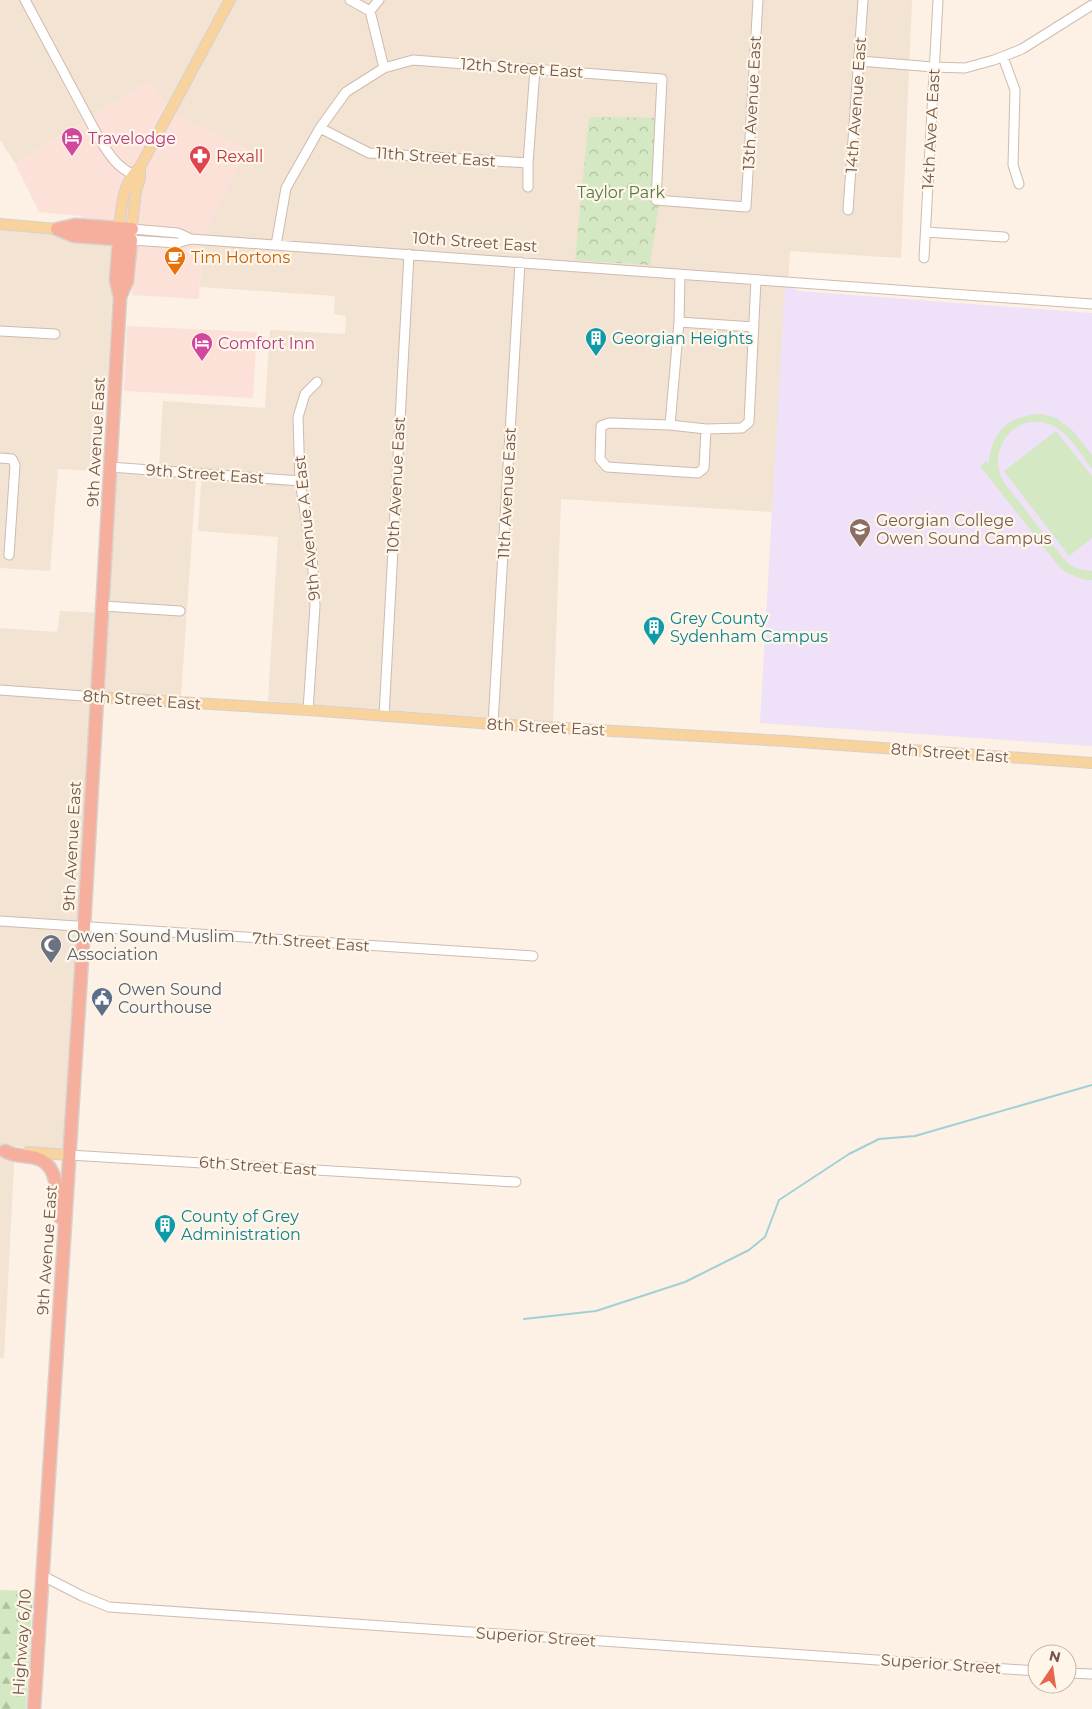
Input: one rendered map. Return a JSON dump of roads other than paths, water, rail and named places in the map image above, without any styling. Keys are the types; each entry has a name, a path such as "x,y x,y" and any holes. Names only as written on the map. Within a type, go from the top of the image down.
{"highway":[{"name":"10th Street East","path":"57,229 74,236 125,234"},
{"name":"9th Avenue East","path":"43,1576 98,697 120,297 116,280 125,234"},
{"path":"3,1151 11,1155 37,1158 45,1162 50,1168 55,1177 57,1206 64,1234"},
{"name":"Highway 6/10","path":"34,1709 43,1576"}],"main road":[{"name":"9th Avenue East","path":"125,234 140,180 136,170 230,0"},
{"name":"10th Street East","path":"0,224 57,229"},
{"name":"8th Street East","path":"98,697 493,724 784,741 1092,763"},
{"name":"6th Street East","path":"3,1151 69,1155"}],"street":[{"path":"25,0 112,160 123,170 136,170"},
{"path":"276,245 286,188 320,128 346,92 384,68 370,11 350,0"},
{"path":"370,11 379,0"},
{"name":"13th Avenue East","path":"656,200 746,207 758,0"},
{"name":"14th Avenue East","path":"848,210 863,0"},
{"name":"14th Ave A East","path":"924,258 938,0"},
{"path":"860,61 965,68 1003,57 1022,49 1092,5"},
{"path":"1003,57 1015,90 1013,165 1018,184"},
{"name":"12th Street East","path":"384,68 413,60 662,79 656,200"},
{"path":"528,187 535,69"},
{"name":"11th Street East","path":"320,128 369,153 528,163"},
{"path":"926,232 1004,237"},
{"name":"10th Street East","path":"125,234 177,243 191,239 1092,304"},
{"name":"10th Avenue East","path":"384,716 409,254"},
{"name":"11th Avenue East","path":"493,724 520,262"},
{"path":"670,425 679,322 680,274"},
{"path":"706,429 704,468 698,473 607,467 600,459 601,426 609,423 670,425 706,429 742,428 749,422 756,280"},
{"path":"679,322 754,327"},
{"path":"0,331 55,334"},
{"name":"9th Avenue A East","path":"308,710 315,606 312,555 300,481 298,417 305,394 317,382"},
{"path":"0,458 12,459 15,465 9,555"},
{"name":"9th Street East","path":"110,467 300,481"},
{"path":"102,606 180,611"},
{"name":"8th Street East","path":"0,690 98,697"},
{"name":"7th Street East","path":"0,921 533,956"},
{"name":"6th Street East","path":"69,1155 516,1182"},
{"name":"Superior Street","path":"43,1576 110,1608 1027,1670"},
{"path":"1077,1673 1092,1674"}],"waterway":[{"path":"524,1319 596,1311 685,1282 749,1250 765,1237 779,1200 849,1154 879,1139 915,1136 1092,1085"}],"place":[{"name":"Travelodge","path":"72,157"},
{"name":"Rexall","path":"200,175"},
{"name":"Tim Hortons","path":"175,276"},
{"name":"Georgian Heights","path":"596,357"},
{"name":"Comfort Inn","path":"202,362"},
{"name":"Georgian College Owen Sound Campus","path":"860,548"},
{"name":"Grey County Sydenham Campus","path":"654,646"},
{"name":"Owen Sound Muslim Association","path":"51,964"},
{"name":"Owen Sound Courthouse","path":"102,1017"},
{"name":"County of Grey Administration","path":"165,1244"}],"park label":[{"name":"Taylor Park","path":"621,192"}]}
